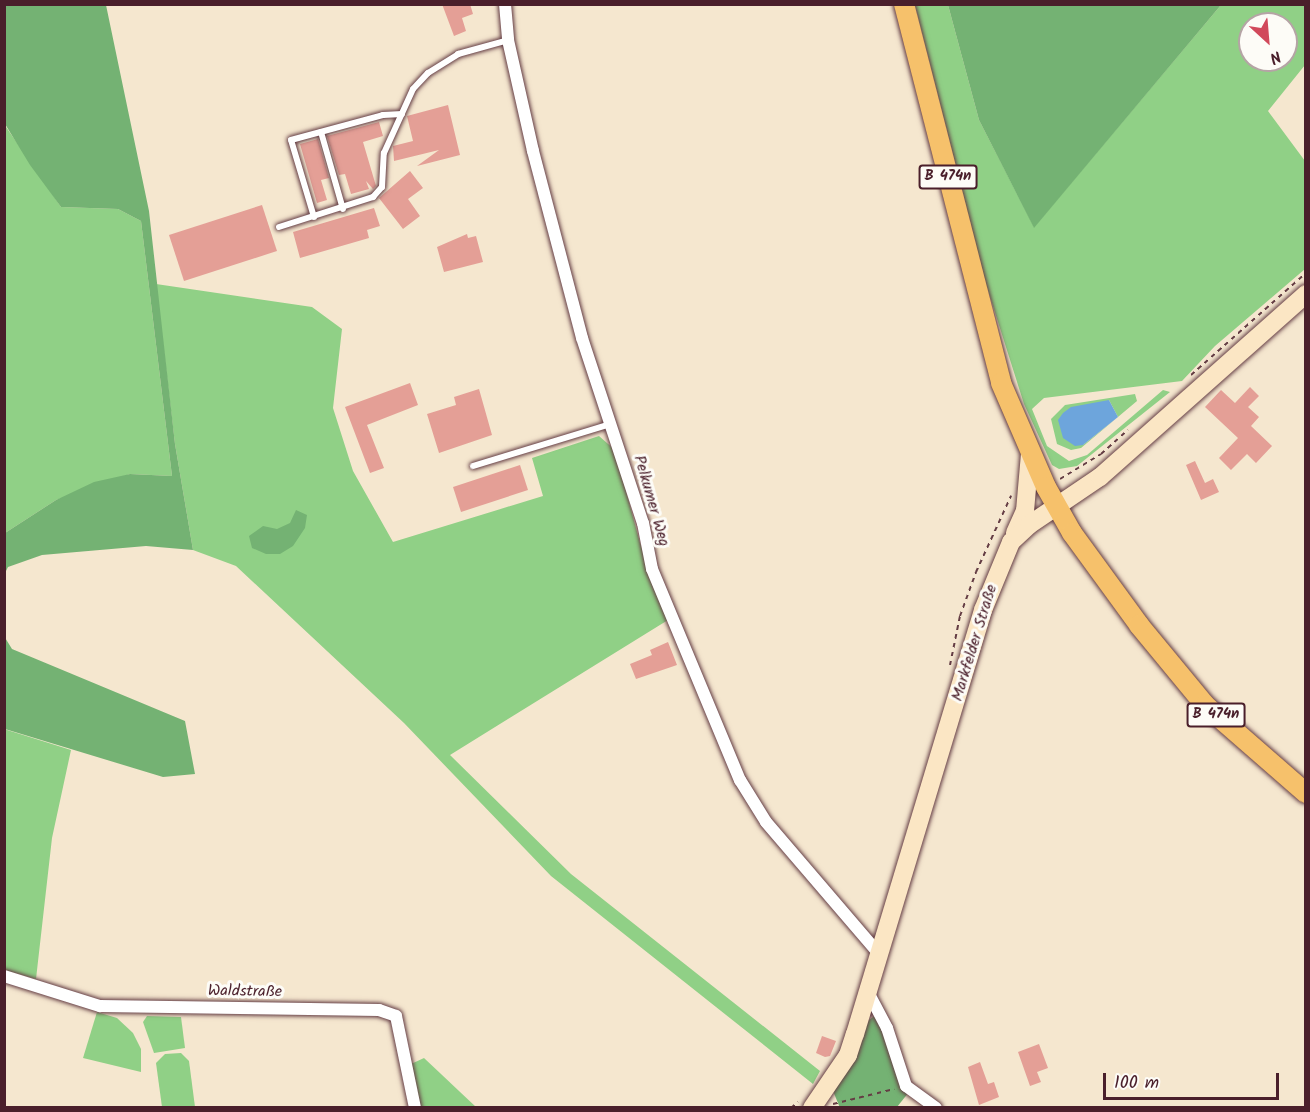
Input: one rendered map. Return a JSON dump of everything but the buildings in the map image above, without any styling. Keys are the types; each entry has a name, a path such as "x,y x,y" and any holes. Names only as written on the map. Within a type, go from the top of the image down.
{"main road":[{"name":"B 474n","path":"904,4 995,361 1011,412 1030,454 1037,490 1056,507 1139,625 1205,705 1305,793"}],"street":[{"name":"Pelkumer Weg","path":"505,4 508,40 582,338 642,523 652,569 740,780 766,822 879,954"},
{"name":"Markfelder Straße","path":"816,1103 848,1055 983,610 1011,542 1100,477 1305,294"},
{"path":"1011,542 1037,490"},
{"name":"Waldstraße","path":"4,976 112,1007 378,1010 396,1016 415,1107"},
{"path":"868,992 888,1028 906,1086 936,1107"}],"lane":[{"path":"279,227 343,209 369,199 381,189 384,153 413,89 428,73 458,54 508,40"},
{"path":"314,217 291,140 383,114 402,114"},
{"path":"321,132 343,209"},
{"path":"473,466 610,424"}],"path":[{"path":"1184,383 1220,345 1305,273"},
{"path":"948,672 960,616 995,528 1010,497 1017,492 1037,490 1101,454 1132,427"},
{"path":"816,1103 831,1105 906,1086"}],"green space":[{"path":"5,4 106,5 149,211 175,444 193,550 146,546 42,555 8,567 5,573 5,533 56,500 94,482 130,474 172,476 141,221 118,209 61,207 30,165 5,124"},
{"path":"948,4 1221,5 1034,228 979,120"},
{"path":"915,5 948,5 979,120 1034,227 1221,5 1305,5 1305,65 1268,111 1305,161 1305,269 1215,346 1182,381 1044,398 1032,409 1047,446 1069,461 1087,455 1163,390 1170,392 1077,466 1059,469 1052,465 1024,404 986,284"},
{"path":"4,124 61,207 118,209 141,221 172,476 130,474 56,500 5,533"},
{"path":"156,284 312,307 342,329 333,408 353,471 393,542 543,496 532,458 599,436 615,450 640,543 668,620 450,755 571,874 820,1071 813,1084 551,876 404,723 236,566 193,550 175,444"},
{"path":"1135,394 1137,401 1118,417 1109,400 1083,445 1117,418 1081,448 1071,450 1057,444 1051,419 1065,405"},
{"path":"296,510 307,515 305,528 293,546 280,554 266,554 252,548 249,536 263,526 277,529 290,523"},
{"path":"4,636 12,649 185,721 195,774 163,777 5,729"},
{"path":"4,729 71,750 52,838 36,979 5,970"},
{"path":"97,1012 117,1018 133,1033 141,1049 141,1072 83,1058"},
{"path":"876,1015 909,1092 897,1107 840,1108 833,1091 866,1022"},
{"path":"147,1016 181,1017 185,1048 154,1053 143,1022"},
{"path":"181,1053 189,1061 195,1107 162,1107 156,1063 165,1054"},
{"path":"424,1058 476,1107 418,1107 411,1064"}],"water":[{"path":"1109,400 1118,417 1083,445 1075,446 1063,438 1058,420 1063,413 1071,407"}]}
